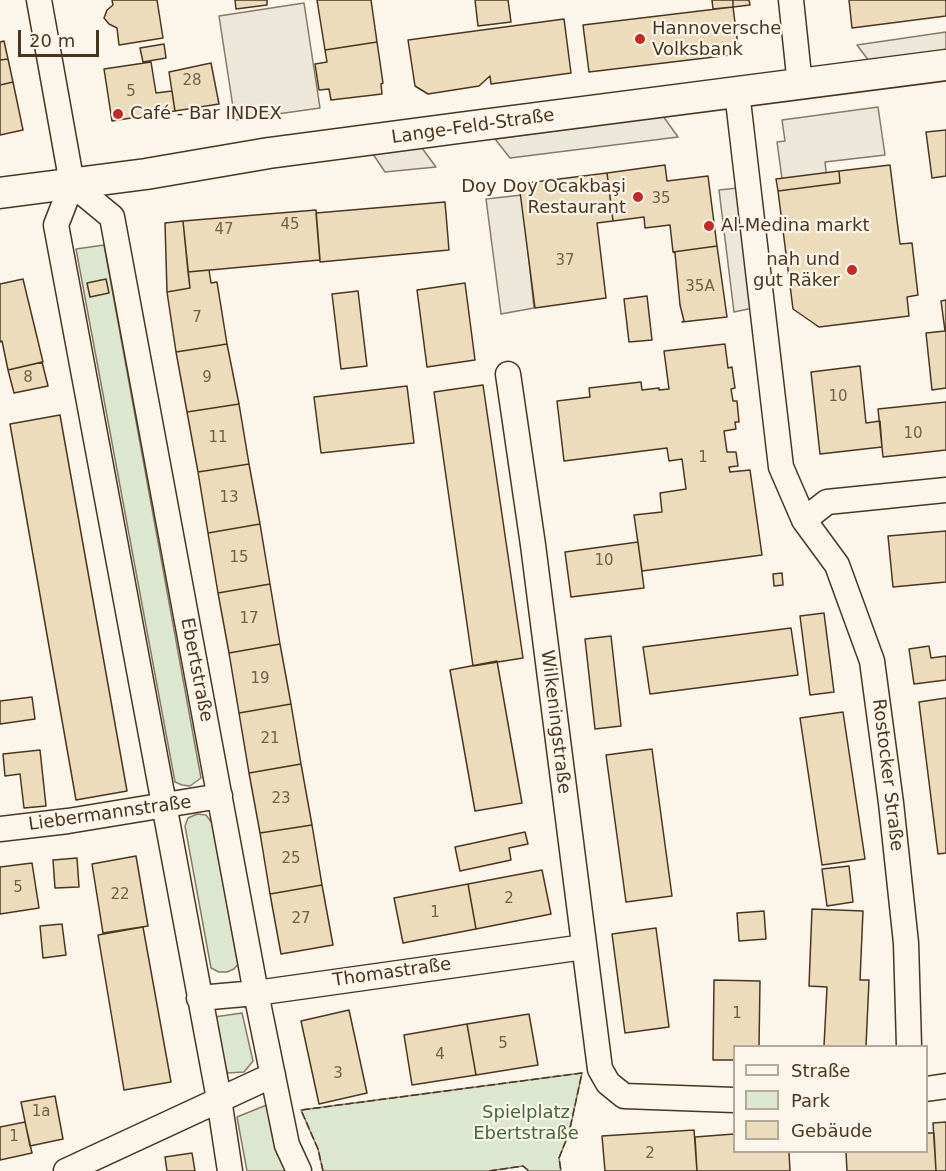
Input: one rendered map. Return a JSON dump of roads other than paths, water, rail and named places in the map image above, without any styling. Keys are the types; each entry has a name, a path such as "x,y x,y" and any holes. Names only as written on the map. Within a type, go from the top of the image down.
{"street":[{"path":"39,0 72,184 56,225 219,1099 230,1171"},
{"path":"790,0 800,85"},
{"name":"Lange-Feld-Straße","path":"0,193 269,153 946,65"},
{"name":"Rostocker Straße","path":"736,92 781,467 804,520 837,565 872,661 891,803 906,943 909,1045"},
{"name":"Ebertstraße","path":"72,184 112,217 256,993 287,1145 299,1171"},
{"name":"Wilkeningstraße","path":"508,374 533,545 600,1069 608,1083 624,1096 733,1100"},
{"path":"804,520 827,502 946,490"},
{"name":"Liebermannstraße","path":"0,829 164,807 220,796"},
{"name":"Thomastraße","path":"199,998 256,993 584,947"},
{"path":"66,1171 273,1075"},
{"path":"928,1089 946,1086"}],"place":[{"name":"Hannoversche Volksbank","path":"640,39"},
{"name":"Café - Bar INDEX","path":"118,114"},
{"name":"Doy Doy Ocakbaşi Restaurant","path":"638,197"},
{"name":"Al-Medina markt","path":"709,226"},
{"name":"nah und gut Räker","path":"852,270"}],"park label":[{"name":"Spielplatz Ebertstraße","path":"526,1123"}]}
